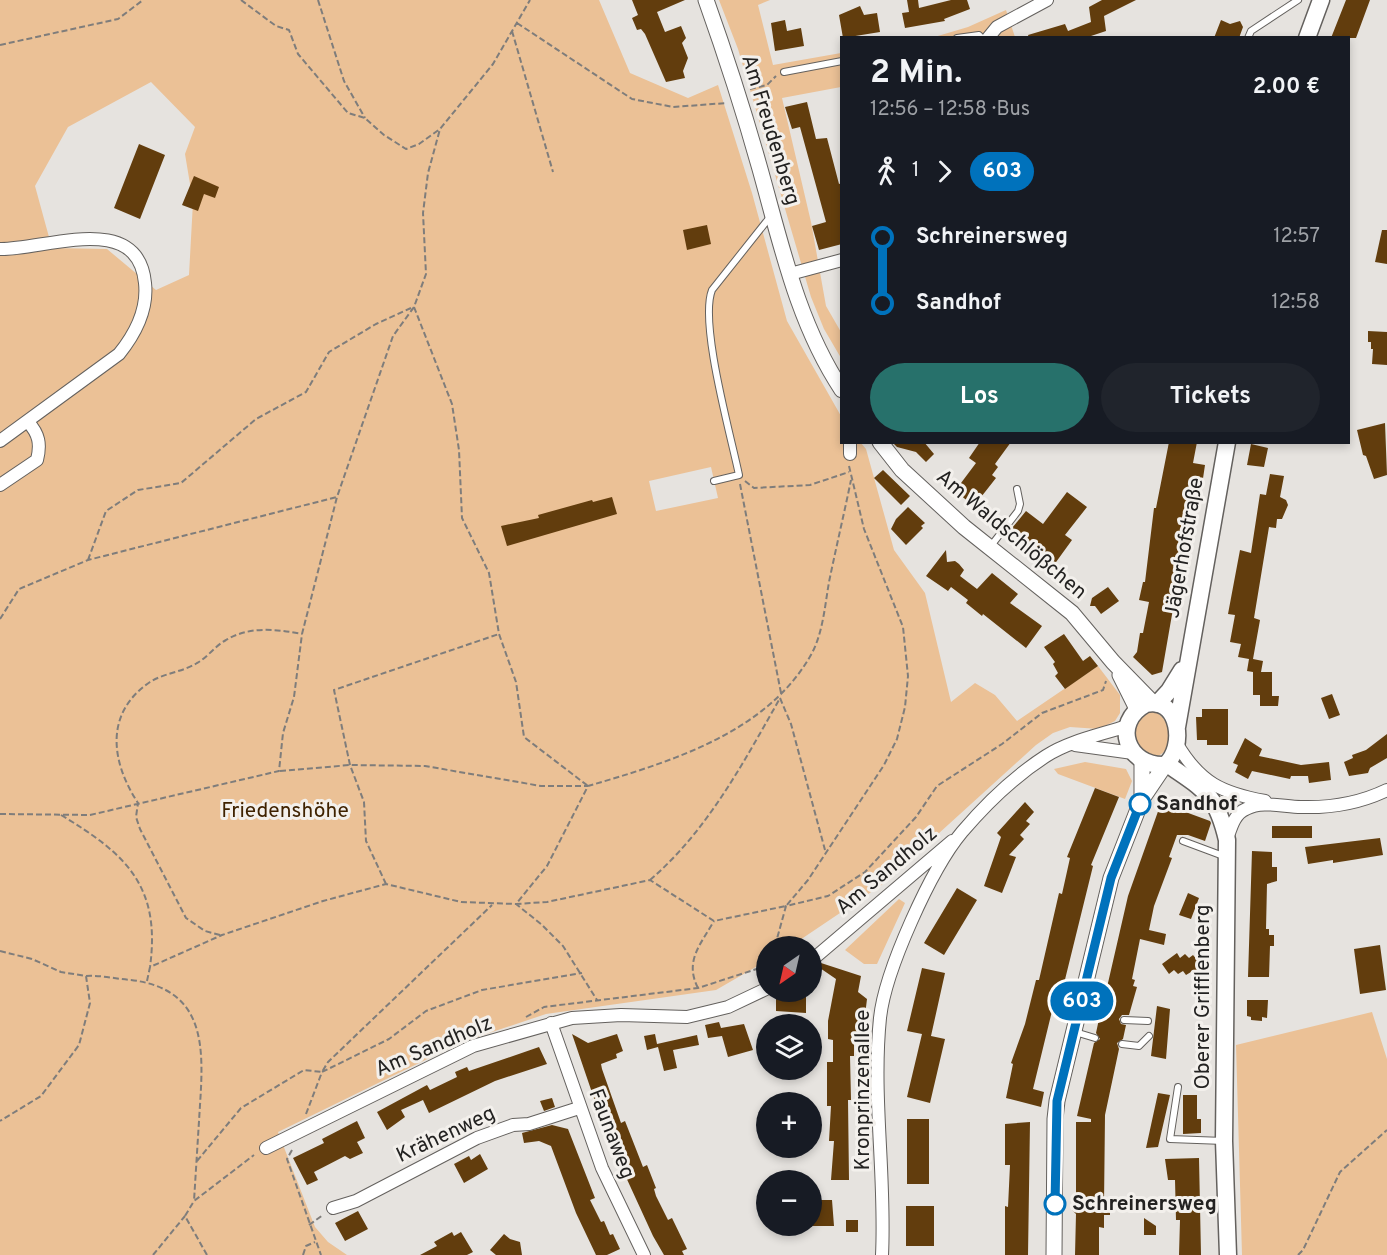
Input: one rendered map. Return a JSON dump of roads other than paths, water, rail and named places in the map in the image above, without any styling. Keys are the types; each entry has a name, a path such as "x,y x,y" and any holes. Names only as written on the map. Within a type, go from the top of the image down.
{"main road":[{"path":"1308,36 1321,0"},
{"name":"Jägerhofstraße","path":"1177,727 1227,444"},
{"name":"Jägerhofstraße","path":"1149,705 1174,685 1187,661"},
{"path":"1149,705 1172,715 1177,727 1175,754 1166,765 1149,765 1137,757 1127,726 1149,705"},
{"name":"Oberer Grifflenberg","path":"1166,765 1212,798 1218,807 1227,840 1224,1141 1228,1255"}],"street":[{"name":"Am Freudenberg","path":"706,0 740,96 790,273 813,341 840,389"},
{"path":"990,36 997,27 1047,0"},
{"path":"0,249 104,238 126,248 144,273 146,293 141,320 131,340 102,368 0,441"},
{"path":"790,273 840,260"},
{"path":"0,485 37,460 41,446 36,432 28,422"},
{"name":"Am Waldschlößchen","path":"882,444 902,470 990,547 1072,613 1149,705"},
{"name":"Kronprinzenallee","path":"882,1255 879,1036 883,999 899,949 928,889 960,834 991,802 1047,755 1127,726"},
{"path":"1177,744 1200,774 1221,789 1245,797 1302,807"},
{"path":"1071,745 1137,757 1142,800"},
{"path":"1054,1255 1055,1119 1074,1032 1111,878 1142,800 1166,765"},
{"path":"1227,840 1234,820 1248,807 1339,805 1369,798 1387,790"},
{"name":"Am Sandholz","path":"822,951 960,834"},
{"name":"Am Sandholz","path":"266,1148 473,1046 551,1023 603,1015 687,1017 728,1006 756,993"},
{"name":"Faunaweg","path":"551,1023 602,1168 644,1255"},
{"name":"Krähenweg","path":"333,1208 356,1201 477,1138 513,1125 529,1124 579,1108"}],"lane":[{"path":"1249,36 1251,31 1298,0"},
{"path":"784,72 840,61"},
{"path":"714,481 739,475 710,334 708,299 712,290 773,214"},
{"path":"990,547 1018,511 1020,504 1017,489"},
{"path":"1183,841 1227,858"},
{"path":"1080,1009 1101,1014"},
{"path":"1124,1020 1148,1021"},
{"path":"1074,1032 1095,1038"},
{"path":"1122,1044 1139,1046 1149,1036"},
{"path":"1178,1087 1170,1138 1224,1141"}],"place":[{"name":"Sandhof","path":"1140,804"},
{"name":"Schreinersweg","path":"1055,1204"}],"park label":[{"name":"Friedenshöhe","path":"285,811"}]}
